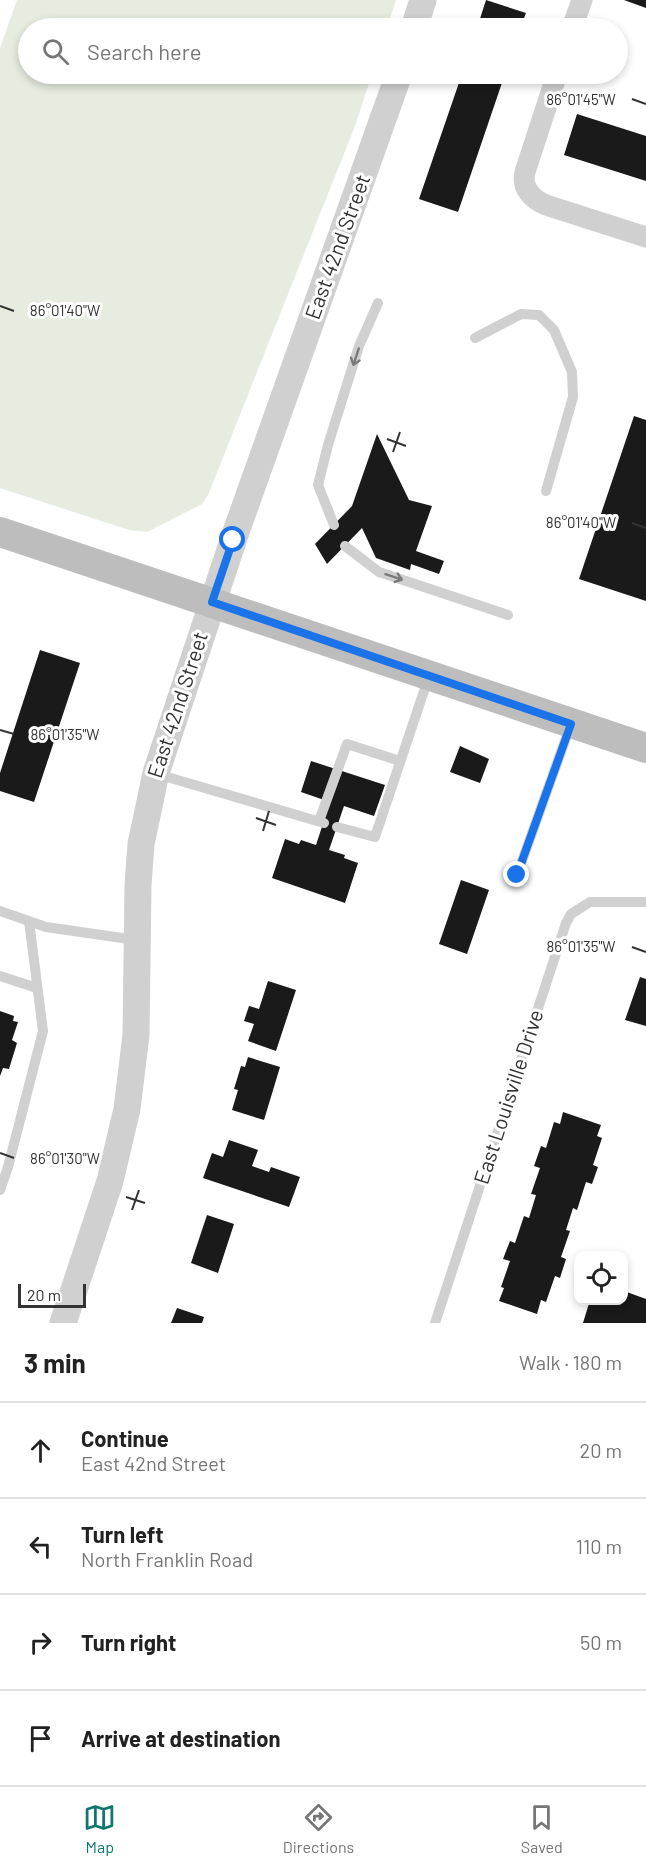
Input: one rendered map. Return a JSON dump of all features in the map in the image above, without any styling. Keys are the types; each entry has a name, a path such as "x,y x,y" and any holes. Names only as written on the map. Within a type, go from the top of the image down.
{"main road":[{"path":"0,532 646,748"}],"street":[{"path":"417,18 423,0"},
{"path":"576,18 582,0"},
{"name":"East 42nd Street","path":"63,1323 110,1181 127,1109 135,1035 136,940 141,844 156,773 212,602 395,84"},
{"path":"554,84 523,180 530,193 537,201 546,205 646,237"}],"lane":[{"path":"334,525 318,485 359,346 378,303"},
{"path":"475,338 521,314 539,315 554,330 572,372 573,397 546,491"},
{"path":"345,546 379,572 508,615"},
{"path":"337,827 375,837 429,676"},
{"path":"517,875 571,724"},
{"path":"156,773 321,822 347,744 400,761"},
{"name":"East Louisville Drive","path":"435,1323 566,923 571,914 583,905 593,902 644,902"},
{"path":"0,911 46,927 136,940"},
{"path":"0,1190 43,1031 29,921"},
{"path":"0,976 37,988"}],"shaded area":[{"path":"17,0 396,0 390,18 18,18 18,84 369,84 355,126 208,495 202,504 147,532 129,530 0,488 0,48"}],"building":[{"path":"486,0 526,13 524,18 480,18"},
{"path":"624,0 646,0 646,8"},
{"path":"459,84 502,84 458,212 419,199"},
{"path":"577,114 646,136 646,181 564,155"},
{"path":"634,416 646,420 646,601 579,579"},
{"path":"377,434 409,500 432,506 416,551 444,561 439,574 411,564 410,570 376,558 362,528 327,564 315,544 352,506"},
{"path":"40,650 80,663 34,802 0,791 0,773"},
{"path":"460,746 489,759 480,783 450,772"},
{"path":"311,761 385,785 374,816 344,806 329,850 345,855 344,858 358,863 345,903 272,878 285,839 299,844 301,840 316,845 330,802 301,792"},
{"path":"461,880 489,890 467,954 439,944"},
{"path":"640,977 646,979 646,1026 625,1020"},
{"path":"268,981 296,990 276,1051 248,1041 254,1024 244,1021 249,1006 259,1009"},
{"path":"0,1011 14,1016 13,1021 18,1022 12,1040 17,1043 9,1069 3,1068 0,1076"},
{"path":"248,1057 280,1067 264,1120 232,1110 238,1090 234,1089 241,1066 245,1067"},
{"path":"563,1112 601,1125 597,1136 602,1138 593,1165 598,1167 592,1184 586,1182 577,1210 573,1208 566,1230 570,1231 561,1257 566,1259 560,1278 555,1276 546,1302 541,1300 537,1314 499,1301 510,1261 503,1259 510,1241 515,1243 524,1216 529,1218 536,1195 531,1194 540,1168 534,1166 541,1146 546,1148 554,1122 560,1124"},
{"path":"229,1140 258,1150 252,1166 269,1172 271,1167 300,1177 289,1207 203,1178 212,1153 223,1157"},
{"path":"207,1215 234,1224 218,1273 191,1263"},
{"path":"628,1292 646,1299 646,1323 583,1323 588,1305 628,1305"},
{"path":"177,1308 204,1317 202,1323 171,1323"}],"route":[{"path":"233,540 212,602 571,724 517,875"}]}
